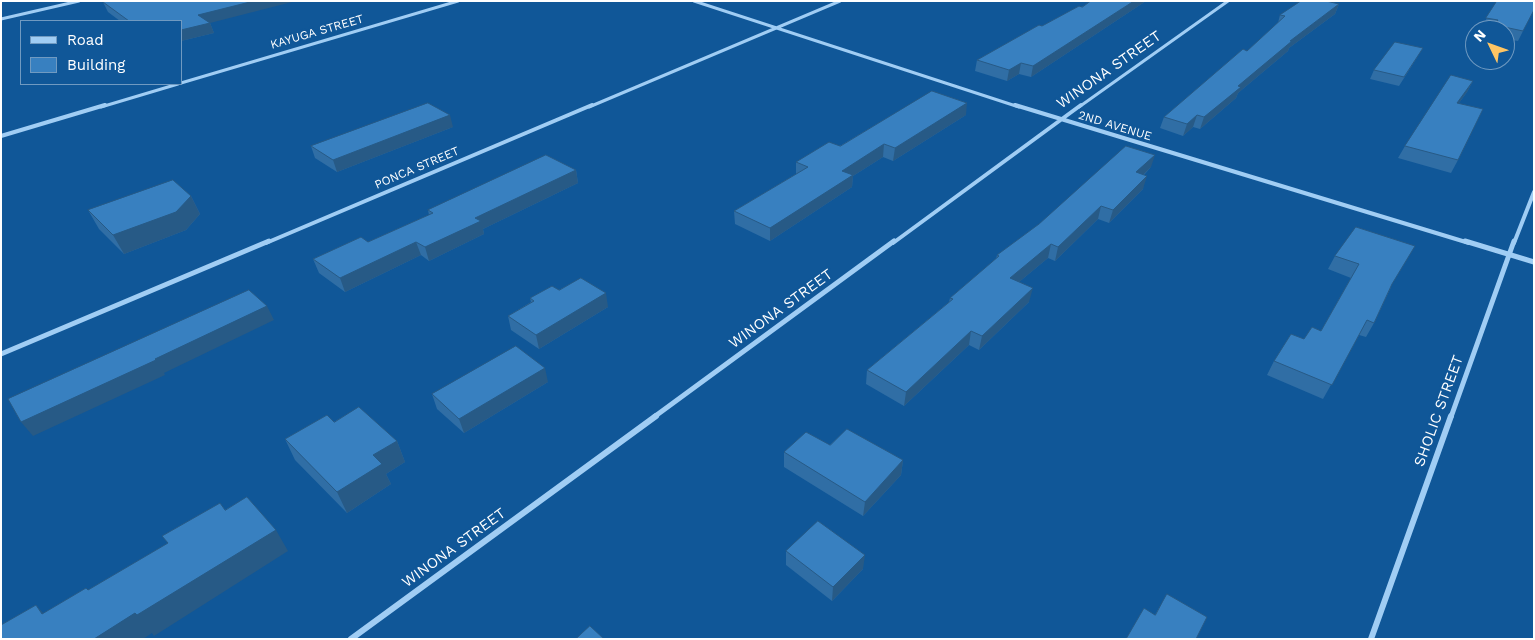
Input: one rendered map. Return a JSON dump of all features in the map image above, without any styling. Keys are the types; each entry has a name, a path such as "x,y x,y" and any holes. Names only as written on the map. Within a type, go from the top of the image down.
{"street":[{"path":"1,19 79,1"},
{"name":"KAYUGA STREET","path":"182,82 458,1"},
{"name":"2ND AVENUE","path":"694,1 1060,120 1534,262"},
{"name":"PONCA STREET","path":"1,354 840,1"},
{"name":"WINONA STREET","path":"351,639 1060,120 1228,1"},
{"name":"KAYUGA STREET","path":"1,136 173,85"},
{"name":"SHOLIC STREET","path":"1371,639 1509,254 1534,192"}],"building":[{"path":"254,1 198,15 210,23 182,30 182,20 128,20 103,2"},
{"path":"1091,1 1134,1 1033,66 1021,63 1009,70 977,60 1039,25 1042,26"},
{"path":"1301,1 1326,1 1339,4 1290,41 1292,41 1238,86 1241,87 1204,117 1197,115 1187,124 1164,117 1243,49 1247,51 1285,16 1280,15"},
{"path":"1497,1 1534,1 1534,10 1523,31 1515,29 1515,20 1486,18"},
{"path":"1395,42 1423,48 1404,77 1374,70"},
{"path":"1451,75 1473,81 1457,103 1483,109 1458,160 1405,146"},
{"path":"932,91 967,103 895,148 884,144 842,171 853,175 770,228 734,211 808,167 796,162 829,142 840,146"},
{"path":"428,103 450,115 333,160 311,146"},
{"path":"1126,146 1155,155 1136,172 1147,176 1113,210 1101,206 1058,247 1051,244 1010,278 1033,288 982,336 971,331 906,392 867,370 953,299 950,298 999,256 997,255 1039,224"},
{"path":"546,155 576,170 475,218 481,221 425,247 416,242 340,278 313,259 361,237 368,242 433,213 428,210"},
{"path":"173,180 191,196 176,212 113,235 88,210"},
{"path":"1356,227 1415,246 1392,284 1374,323 1367,320 1332,385 1274,361 1291,334 1304,339 1312,327 1321,331 1359,264 1335,256"},
{"path":"581,278 606,293 536,335 508,316 534,301 530,298 552,286 559,290"},
{"path":"249,290 267,306 156,360 21,422 8,399"},
{"path":"516,346 545,368 459,419 432,394"},
{"path":"359,407 397,441 373,455 382,464 337,492 285,439 327,415 334,422"},
{"path":"847,429 903,460 865,502 784,452 806,432 830,445"},
{"path":"247,497 276,530 137,615 135,613 94,639 1,639 1,625 36,605 42,614 86,588 88,590 168,543 162,536 220,503 225,510"},
{"path":"818,521 865,555 833,587 786,551"},
{"path":"1167,594 1207,617 1196,639 1126,639 1144,608 1155,615"},
{"path":"590,626 604,639 576,639"}]}
